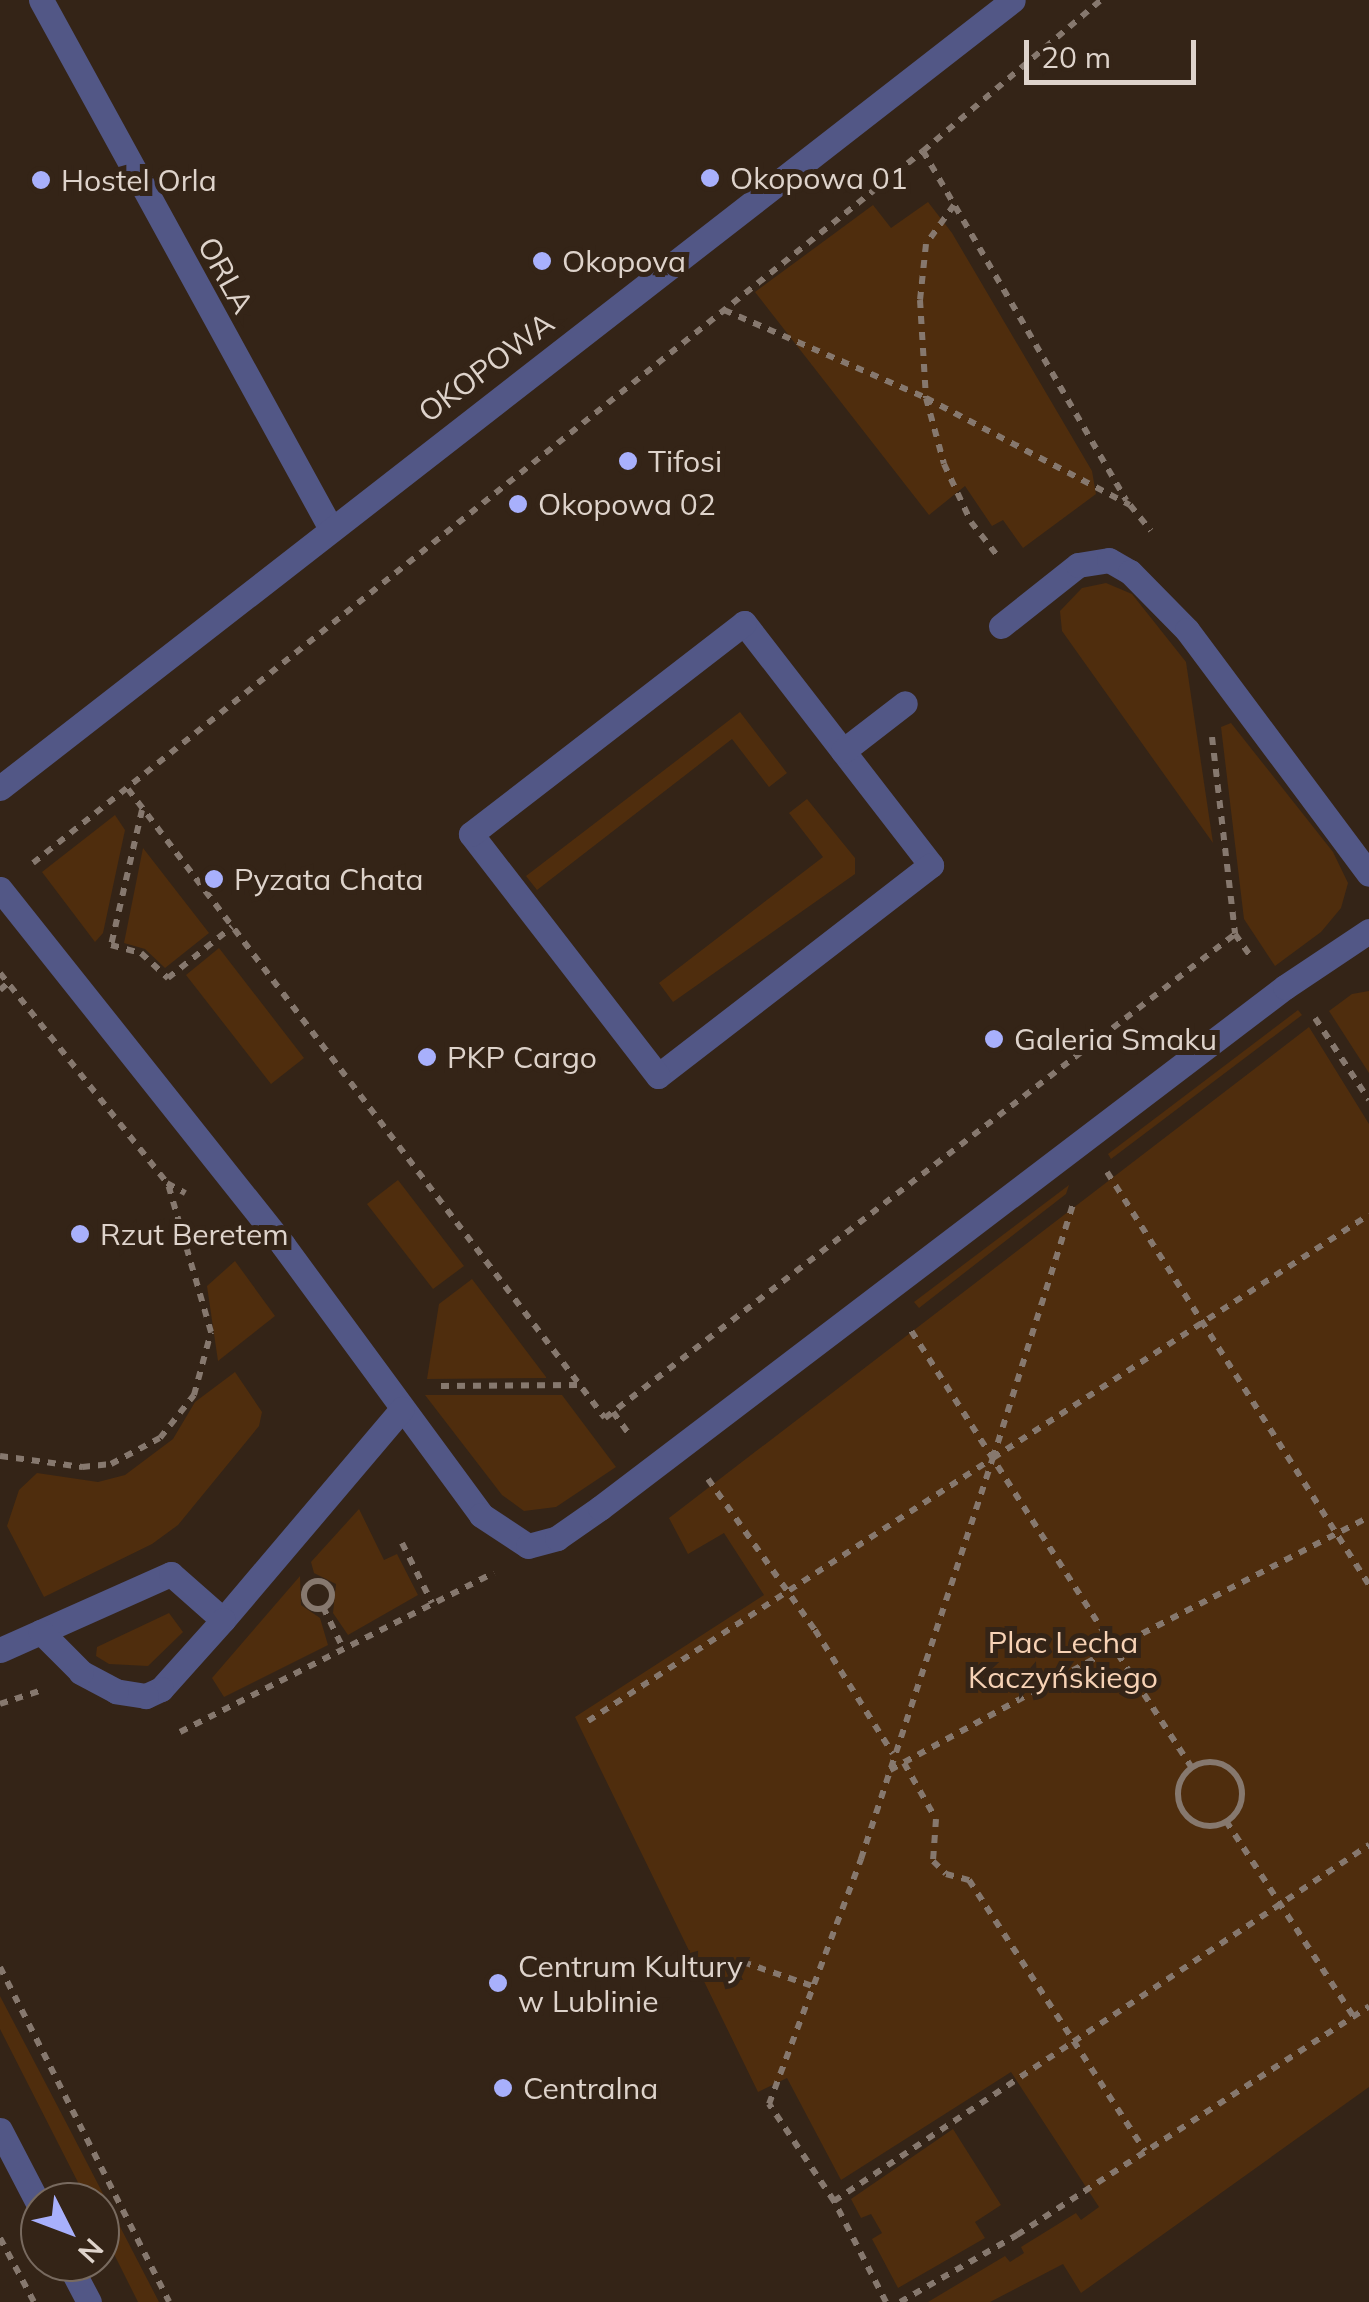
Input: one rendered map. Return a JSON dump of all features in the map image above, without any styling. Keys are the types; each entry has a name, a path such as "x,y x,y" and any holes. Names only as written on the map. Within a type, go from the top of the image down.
{"street":[{"name":"ORLA","path":"40,0 330,527"},
{"name":"OKOPOWA","path":"0,788 330,527 1012,0"},
{"path":"1001,626 1078,565 1108,560 1130,572 1194,639 1369,874"},
{"path":"744,623 843,752 931,865 658,1076 471,834 744,623"},
{"path":"843,752 905,703"},
{"path":"0,888 283,1244 481,1514 528,1546 557,1538 684,1446 1285,987 1369,931"},
{"path":"41,1632 82,1672 116,1691 146,1696 172,1678 402,1410"},
{"path":"0,1650 171,1574 223,1620"},
{"path":"0,2130 27,2182"}],"path":[{"path":"28,866 923,151 1101,0"},
{"path":"923,151 1130,505"},
{"path":"954,206 926,244 920,300 926,398 944,464 971,522 1000,560"},
{"path":"1211,725 1235,934 1262,972 1312,1012 1369,1100"},
{"path":"128,789 605,1418 1235,934"},
{"path":"142,809 112,945 142,953 168,978 232,927"},
{"path":"0,990 8,984"},
{"path":"1104,1168 1206,1319 1369,1584"},
{"path":"0,1456 82,1467 111,1464 160,1438 194,1394 211,1332 168,1183"},
{"path":"886,2302 834,2201 769,2104 815,1987 889,1771 1078,1189"},
{"path":"588,1721 786,1588 1369,1216"},
{"path":"906,1322 1192,1768"},
{"path":"386,1387 579,1385"},
{"path":"684,1446 786,1588 892,1754"},
{"path":"889,1771 1114,1648 1369,1517"},
{"path":"402,1543 432,1603"},
{"path":"312,1582 331,1590 323,1608 310,1606 304,1597 312,1582"},
{"path":"323,1608 344,1648"},
{"path":"904,1762 936,1820 933,1861 946,1874 969,1880 1145,2152"},
{"path":"1221,1764 1236,1777 1239,1806 1226,1821 1205,1826 1180,1806 1179,1784 1192,1768 1221,1764"},
{"path":"1226,1821 1354,2016"},
{"path":"834,2201 1369,1845"},
{"path":"743,1962 815,1987"},
{"path":"0,1967 169,2302"},
{"path":"900,2302 1145,2152 1369,2006"},
{"path":"0,2238 34,2302"}],"green space":[{"path":"928,202 952,233 1092,471 1096,494 1023,548 1003,520 992,526 965,486 929,515 755,292 873,205 891,228"},
{"path":"1106,583 1132,594 1186,662 1213,843 1062,631 1060,611 1082,588"},
{"path":"740,712 787,773 769,787 732,739 537,890 526,876"},
{"path":"1231,723 1333,852 1348,883 1341,908 1321,932 1275,966 1244,919 1221,727"},
{"path":"807,799 855,858 855,874 673,1002 659,983 823,857 789,813"},
{"path":"115,815 125,830 103,933 95,942 42,872"},
{"path":"143,848 209,933 165,968 145,949 124,943"},
{"path":"219,948 304,1058 271,1084 186,975"},
{"path":"1369,991 1369,1073 1329,1011 1352,994"},
{"path":"1298,1010 1302,1015 1111,1159 1108,1154"},
{"name":"Plac Lecha Kaczyńskiego","path":"1309,1027 1369,1124 1369,2087 1081,2293 1063,2264 990,2302 928,2302 1005,2256 1010,2262 1024,2253 1021,2247 1076,2213 1081,2220 1099,2207 1011,2072 841,2180 787,2078 758,2092 575,1717 764,1595 724,1533 688,1554 669,1518"},
{"path":"398,1180 464,1266 433,1289 367,1204"},
{"path":"1069,1185 1066,1194 919,1308 914,1302"},
{"path":"235,1261 275,1316 218,1361 207,1286"},
{"path":"472,1279 546,1378 427,1379 439,1304"},
{"path":"235,1372 262,1412 259,1426 178,1525 152,1544 44,1597 7,1526 19,1490 37,1473 98,1482 125,1475 173,1439 195,1402"},
{"path":"425,1395 562,1395 616,1467 556,1507 524,1511 502,1495"},
{"path":"359,1509 384,1560 397,1554 418,1595 348,1635 333,1613 336,1584 314,1573 311,1562"},
{"path":"300,1576 301,1605 320,1618 328,1645 224,1697 212,1678"},
{"path":"169,1613 183,1632 148,1666 109,1664 96,1656 97,1647"},
{"path":"0,1996 97,2182 78,2182 0,2029"},
{"path":"953,2129 1001,2205 975,2222 985,2238 898,2288 872,2239 882,2233 871,2214 861,2218 851,2199"},
{"path":"120,2227 159,2302 138,2302 120,2266"}],"place":[{"name":"Okopowa 01","path":"710,178"},
{"name":"Hostel Orla","path":"41,180"},
{"name":"Okopova","path":"542,261"},
{"name":"Tifosi","path":"628,461"},
{"name":"Okopowa 02","path":"518,504"},
{"name":"Pyzata Chata","path":"214,879"},
{"name":"Galeria Smaku","path":"994,1039"},
{"name":"PKP Cargo","path":"427,1057"},
{"name":"Rzut Beretem","path":"80,1234"},
{"name":"Centrum Kultury w Lublinie","path":"498,1983"},
{"name":"Centralna","path":"503,2088"}]}
